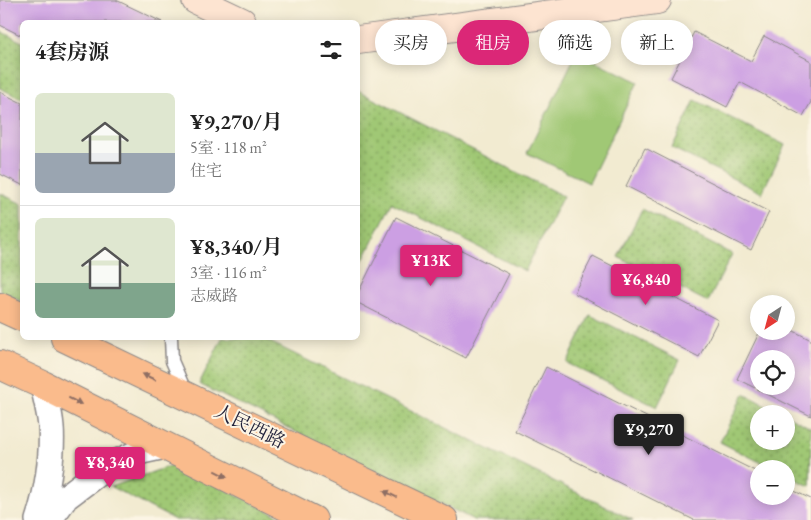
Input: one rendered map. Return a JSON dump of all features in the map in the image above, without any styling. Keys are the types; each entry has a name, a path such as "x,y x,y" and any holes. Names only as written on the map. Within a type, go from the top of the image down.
{"main road":[{"path":"196,0 238,20"},
{"path":"360,40 657,0"},
{"path":"0,307 20,316"},
{"name":"人民西路","path":"82,340 187,395 439,518"},
{"path":"0,365 313,520"}],"street":[{"path":"38,520 48,478 52,429 43,385"},
{"path":"48,520 66,496 106,467 142,451 165,446"}],"lane":[{"path":"171,340 172,361 187,395"}],"green space":[{"path":"0,31 20,41 20,98 0,88"},
{"path":"571,65 603,65 638,82 589,183 527,153"},
{"path":"360,92 563,196 525,271 392,203 360,266"},
{"path":"695,100 785,145 762,193 672,148"},
{"path":"0,193 20,203 20,301 0,291"},
{"path":"642,209 732,254 708,302 618,257"},
{"path":"590,315 680,360 657,407 567,363"},
{"path":"221,340 266,340 633,520 474,520 199,384"},
{"path":"744,394 765,405 750,405 750,450 795,450 795,420 811,428 810,486 795,479 795,460 756,460 720,442"},
{"path":"175,464 287,520 175,520 111,487"}],"building":[{"path":"0,0 116,0 158,20 20,20 20,35 0,25"},
{"path":"694,32 751,61 764,36 811,61 811,102 803,116 740,82 727,107 671,78 678,65 693,65"},
{"path":"0,92 20,102 20,184 0,174"},
{"path":"645,148 769,212 751,250 626,186"},
{"path":"396,217 509,274 466,358 360,304 360,289"},
{"path":"593,256 718,320 699,357 574,293"},
{"path":"795,332 811,340 811,416 795,408 795,405 789,405 769,395 795,395 795,350 751,350 756,340 795,340"},
{"path":"750,352 750,386 737,379"},
{"path":"546,367 750,469 750,505 795,505 795,491 811,499 811,520 694,520 515,431"}]}
